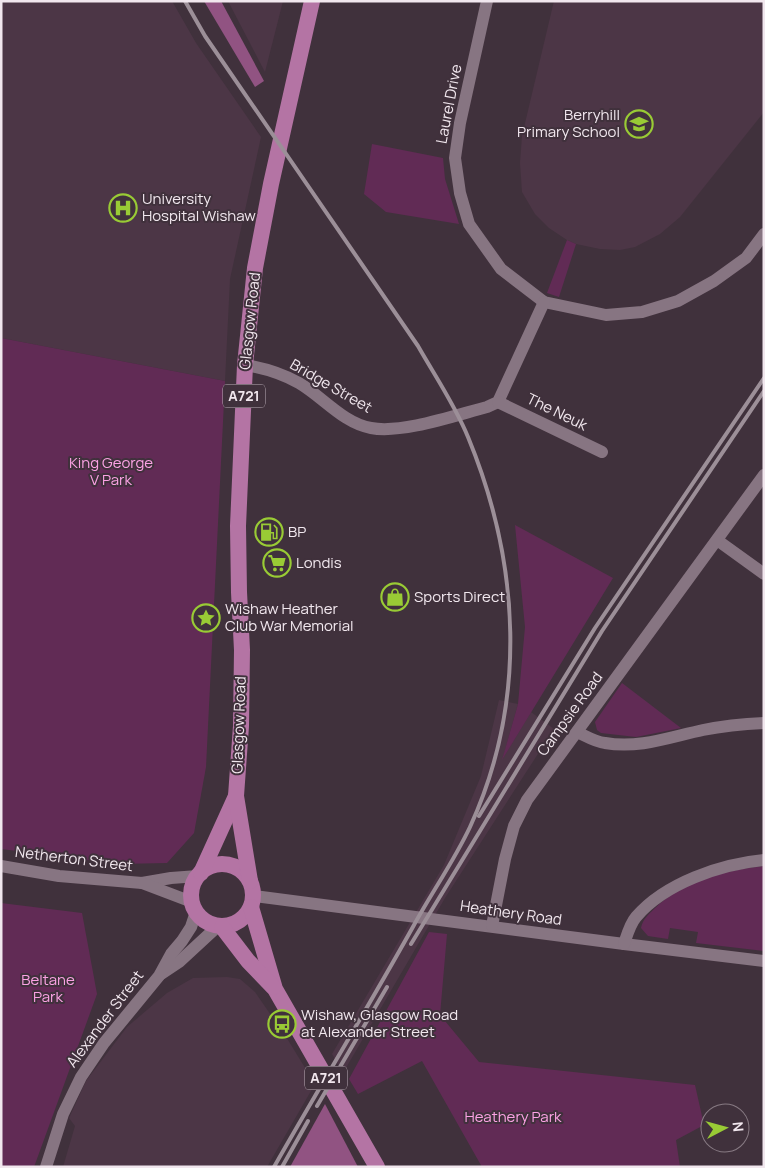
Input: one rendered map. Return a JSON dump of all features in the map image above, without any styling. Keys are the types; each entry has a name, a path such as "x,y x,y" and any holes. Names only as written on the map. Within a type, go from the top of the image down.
{"main road":[{"name":"Glasgow Road","path":"275,989 252,895 236,796 241,726 242,650 238,526 245,365 255,268 271,184 312,1"},
{"name":"Glasgow Road","path":"199,874 236,796"},
{"path":"219,864 237,868 245,874 252,895 247,914 237,923 220,926 209,924 194,907 192,891 199,874 219,864"},
{"name":"Glasgow Road","path":"220,926 248,961 275,989 377,1167"}],"street":[{"name":"Laurel Drive","path":"487,1 460,123 455,158 460,193 469,224 501,269 544,302"},
{"path":"498,402 544,302 606,315 642,312 678,301 714,281 746,258 764,234"},
{"name":"Bridge Street","path":"245,365 263,368 299,383 352,421 371,428 405,428 487,407 498,402"},
{"name":"The Neuk","path":"498,402 602,452"},
{"name":"Campsie Road","path":"492,926 505,858 514,826 527,800 718,540 764,474"},
{"path":"718,540 764,574"},
{"path":"577,732 605,743 628,745 655,742 705,730 764,723"},
{"path":"624,944 636,917 652,902 671,889 702,874 748,862 764,860"},
{"name":"Netherton Street","path":"1,866 58,876 142,883 164,878 199,874"},
{"name":"Netherton Street","path":"142,883 194,907"},
{"name":"Heathery Road","path":"252,895 764,961"},
{"name":"Alexander Street","path":"46,1167 63,1114 81,1077 104,1043 159,976 171,954 191,927 194,907"},
{"name":"Alexander Street","path":"159,976 179,962 220,926"}],"shaded area":[{"name":"University Hospital Wishaw","path":"1,1 172,1 196,43 261,137 230,279 225,381 1,338"},
{"path":"204,1 221,1 264,81 255,87"},
{"path":"228,1 283,1 265,72"},
{"name":"Berryhill Primary School","path":"554,1 764,1 764,112 680,217 660,234 635,247 620,250 600,249 567,240 549,228 535,214 522,192 520,163 522,136"},
{"path":"499,700 518,704 503,758 531,712 554,729 445,898 343,1073 332,1054 444,865 481,776"},
{"path":"227,977 240,979 255,992 315,1084 267,1167 63,1167 75,1126 69,1118 86,1081 127,1027 167,993 193,978"},
{"path":"325,1104 358,1167 290,1167"}],"green space":[{"path":"372,144 443,158 445,179 459,224 386,212 364,194"},
{"path":"567,240 576,244 559,297 547,293"},
{"name":"King George V Park","path":"1,338 225,381 206,767 194,833 167,863 119,864 1,849"},
{"path":"515,525 613,578 502,760 518,704 525,627"},
{"path":"622,683 681,728 636,737 601,733 597,730 595,722"},
{"path":"764,866 764,951 696,943 698,932 670,928 668,939 648,936 641,928 644,920 654,909 666,899 691,884 719,874"},
{"name":"Beltane Park","path":"1,903 82,913 97,994 34,1167 1,1167"},
{"name":"Heathery Park","path":"429,932 447,934 440,1015 479,1062 695,1085 700,1107 700,1127 676,1140 680,1167 482,1167 422,1061 358,1094 349,1079"}],"railway":[{"path":"185,1 205,36 418,346 451,402 468,437 485,485 498,533 507,583 510,632 509,681 501,731 489,779 470,827 274,1167"},
{"path":"479,816 595,628 764,378"},
{"path":"411,944 602,631 764,391"},
{"path":"317,1106 387,987"},
{"path":"282,1167 308,1121"}],"place":[{"name":"Berryhill Primary School","path":"639,124"},
{"name":"University Hospital Wishaw","path":"123,208"},
{"name":"BP","path":"269,532"},
{"name":"Londis","path":"277,563"},
{"name":"Sports Direct","path":"395,597"},
{"name":"Wishaw Heather Club War Memorial","path":"206,618"},
{"name":"Wishaw, Glasgow Road at Alexander Street","path":"282,1024"}]}
